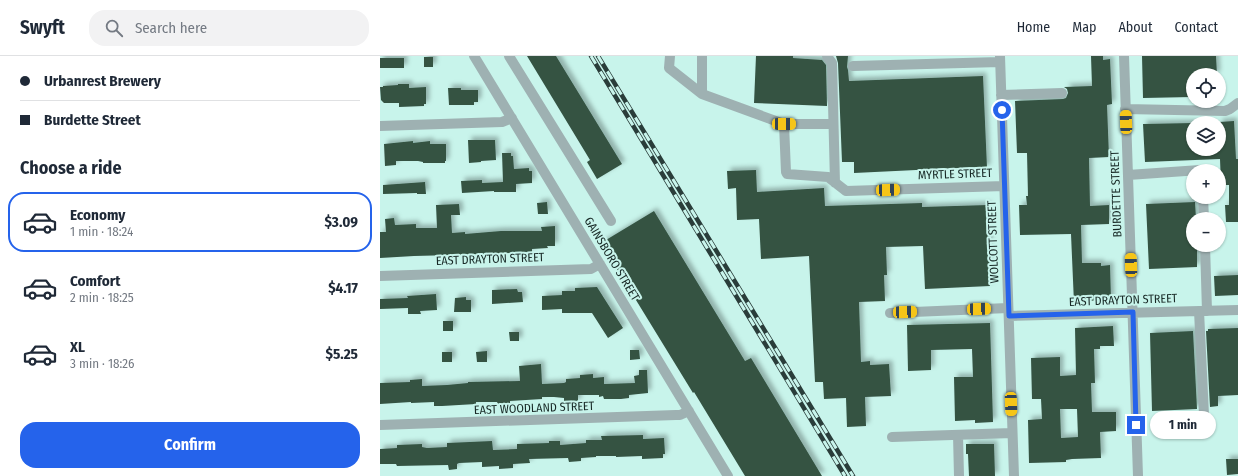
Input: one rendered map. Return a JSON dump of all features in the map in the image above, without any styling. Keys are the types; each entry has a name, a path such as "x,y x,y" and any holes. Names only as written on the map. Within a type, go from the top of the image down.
{"street":[{"name":"GAINSBORO STREET","path":"474,56 728,476"},
{"path":"510,56 611,221"},
{"path":"670,56 669,68 702,94 784,124 833,124"},
{"path":"702,56 702,94"},
{"path":"827,56 832,63 834,183"},
{"name":"BURDETTE STREET","path":"1124,56 1138,476"},
{"path":"853,66 1000,59"},
{"name":"WOLCOTT STREET","path":"1000,59 1014,476"},
{"path":"1002,95 1062,93"},
{"path":"1125,109 1225,111 1238,103"},
{"path":"380,126 502,122 512,118"},
{"name":"MYRTLE STREET","path":"784,124 786,172 790,175 828,178 846,191 1004,186"},
{"path":"1128,175 1186,171"},
{"path":"1204,415 1203,311 1205,252"},
{"name":"EAST DRAYTON STREET","path":"380,276 591,269 600,264"},
{"name":"EAST DRAYTON STREET","path":"890,313 1238,310"},
{"name":"EAST WOODLAND STREET","path":"380,426 676,416 689,411"},
{"path":"892,437 1012,433"},
{"path":"958,434 959,476"}],"building":[{"path":"527,56 556,56 622,164 597,179 587,162 590,160"},
{"path":"756,56 793,56 793,58 822,60 826,65 827,106 754,103"},
{"path":"836,56 848,56 847,67 849,81 983,76 987,168 978,169 978,167 854,173 854,162 842,162 838,63"},
{"path":"1091,56 1103,56 1103,60 1110,59 1112,104 1107,105 1109,157 1089,158 1090,206 1109,205 1109,224 1081,225 1082,263 1101,263 1101,266 1110,265 1111,300 1082,301 1083,303 1074,303 1071,234 1020,235 1019,205 1027,205 1026,196 1028,196 1027,153 1017,153 1015,101 1063,99 1066,98 1068,93 1067,89 1064,87 1092,86"},
{"path":"1142,56 1216,56 1217,68 1186,68 1186,97 1143,98"},
{"path":"424,57 433,57 433,67 424,67"},
{"path":"380,58 404,58 404,68 380,68"},
{"path":"409,84 409,88 426,87 426,104 424,104 424,106 399,107 399,103 384,103 381,100 380,87"},
{"path":"448,88 478,90 478,102 474,102 474,105 449,105"},
{"path":"1234,121 1236,159 1238,159 1238,222 1226,222 1225,205 1229,205 1229,185 1226,185 1226,164 1220,164 1220,159 1145,162 1143,124 1186,123 1186,156 1226,156 1226,122"},
{"path":"468,140 495,140 496,160 469,163"},
{"path":"413,141 413,143 430,141 430,144 446,144 445,163 396,161 396,165 385,166 384,144"},
{"path":"502,153 511,153 511,156 513,156 514,169 529,168 529,171 532,171 532,183 516,184 516,192 494,191 462,193 461,181 482,180 482,183 503,182"},
{"path":"756,170 757,192 824,188 825,206 922,203 922,207 988,205 990,286 925,289 923,246 886,247 887,275 884,275 885,301 859,302 861,362 870,361 870,365 889,364 891,396 865,397 866,426 847,427 846,398 824,399 823,382 815,382 809,256 761,259 759,219 737,220 736,188 728,189 727,171"},
{"path":"425,182 426,194 383,194 383,185"},
{"path":"547,202 548,214 538,214 537,203"},
{"path":"1186,202 1186,204 1195,204 1196,212 1186,212 1186,252 1197,252 1197,267 1149,269 1146,204"},
{"path":"459,204 460,215 451,215 452,233 465,232 465,234 501,231 542,231 541,227 555,226 555,246 532,249 532,252 380,258 380,232 386,232 385,219 394,218 395,225 416,224 416,228 437,228 436,205"},
{"path":"654,211 745,361 751,358 822,476 745,476 601,243"},
{"path":"1238,275 1238,295 1215,296 1214,276"},
{"path":"597,287 623,328 608,338 592,313 562,313 562,309 542,310 542,296 562,295 562,291 575,291 575,288"},
{"path":"517,289 518,292 522,292 523,302 492,304 492,290"},
{"path":"436,294 437,310 420,311 421,314 408,314 408,308 380,309 380,299 408,298 407,296"},
{"path":"466,297 466,300 471,300 471,312 454,312 455,298"},
{"path":"443,321 453,321 453,331 443,331"},
{"path":"990,323 993,422 975,423 975,420 955,421 954,377 973,377 972,349 931,350 931,370 908,371 907,325"},
{"path":"1113,326 1114,346 1100,346 1100,349 1094,349 1095,383 1091,383 1092,412 1116,412 1116,431 1100,432 1101,458 1072,459 1066,460 1066,462 1029,463 1028,420 1042,419 1041,399 1032,399 1031,358 1060,357 1060,376 1076,375 1075,328","holes":["1060,409 1077,409 1078,437 1061,438"]},
{"path":"1238,328 1238,395 1218,396 1218,406 1210,407 1206,331 1208,331 1208,329"},
{"path":"1193,331 1197,409 1152,411 1150,333"},
{"path":"509,332 519,332 519,341 510,341"},
{"path":"630,350 639,350 640,359 630,360"},
{"path":"487,351 487,362 477,362 476,352"},
{"path":"442,352 452,352 452,362 442,362"},
{"path":"541,364 542,384 564,383 566,382 566,379 580,378 580,375 593,374 593,378 604,377 604,384 635,383 634,376 639,375 639,370 647,370 648,393 629,395 629,398 621,399 604,399 603,396 599,397 599,395 578,395 578,402 564,402 564,398 542,397 542,399 510,401 510,403 498,404 497,402 476,402 476,404 434,406 434,402 411,402 380,404 380,383 410,382 410,380 422,379 422,386 468,382 520,381 519,366"},
{"path":"643,435 643,439 664,438 665,454 663,454 663,458 642,459 642,456 596,456 581,458 581,461 569,462 568,458 529,459 530,463 513,464 513,468 499,469 499,466 482,467 482,462 459,463 457,464 457,469 449,470 448,465 397,466 396,464 380,464 380,449 397,448 397,445 422,444 422,447 427,448 447,447 447,443 492,441 493,450 517,449 517,444 549,443 549,441 560,441 560,445 586,443 586,440 602,440 601,436"},
{"path":"966,444 994,444 995,476 969,476"},
{"path":"1226,459 1238,459 1238,474 1227,475"}],"railway":[{"path":"591,56 845,476"},
{"path":"598,56 853,476"}],"route":[{"path":"1002,110 1009,316 1133,312 1136,425"}]}
